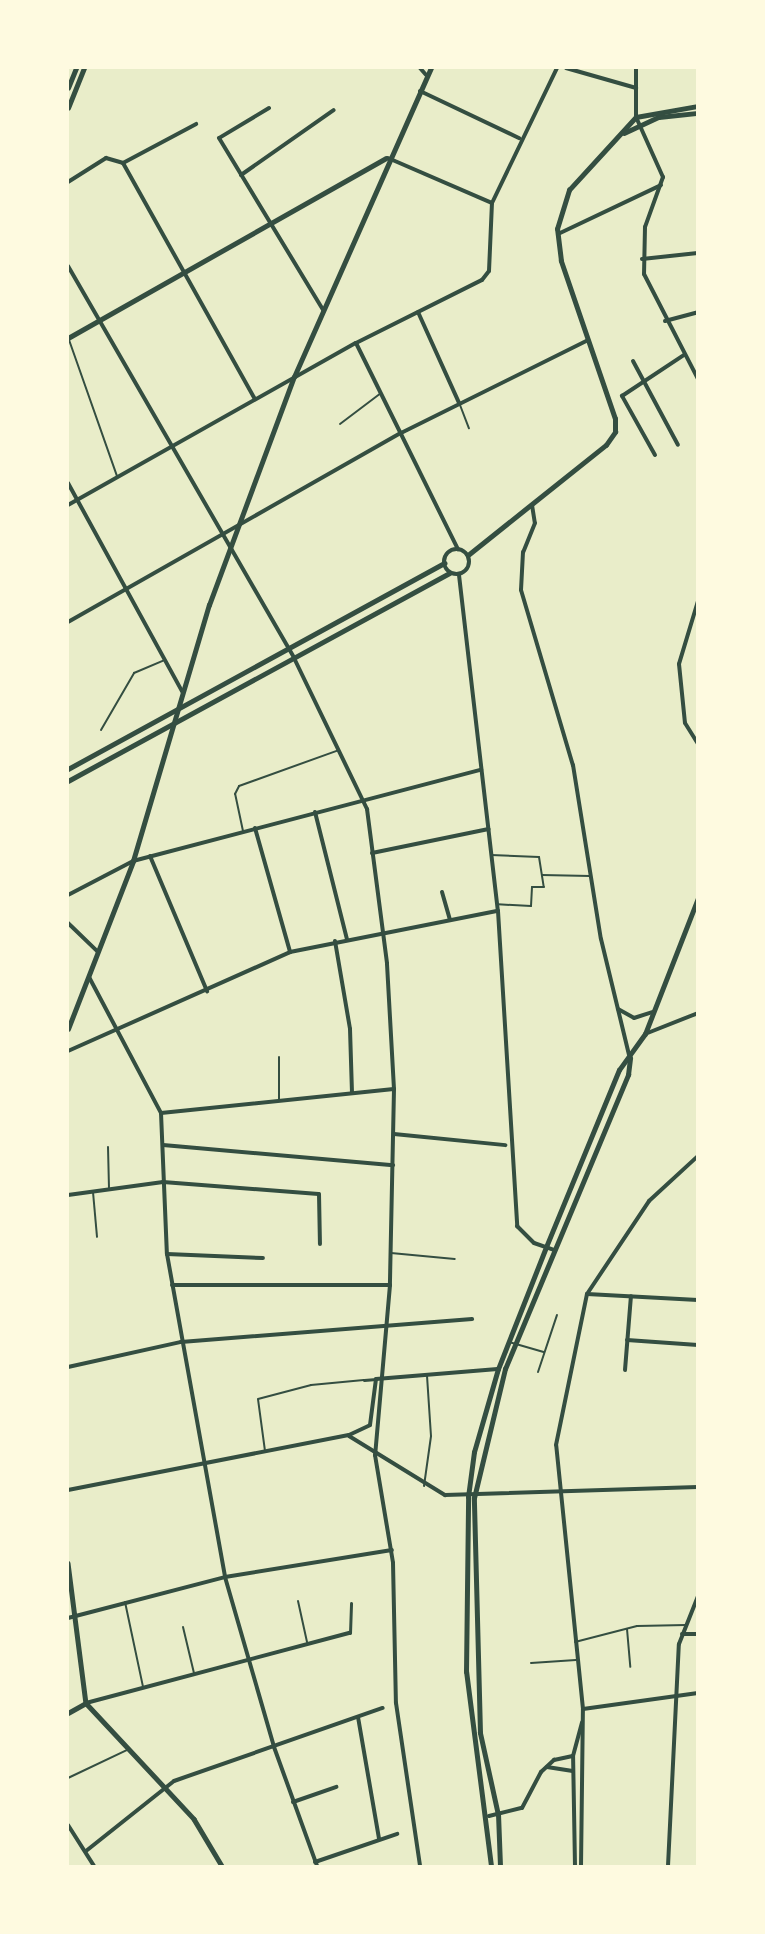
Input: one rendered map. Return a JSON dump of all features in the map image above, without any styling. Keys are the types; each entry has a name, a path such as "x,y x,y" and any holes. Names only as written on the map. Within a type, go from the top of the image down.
{"street":[{"path":"68,88 76,68"},
{"path":"68,108 84,68"},
{"path":"420,68 426,75"},
{"path":"68,1029 133,861 230,550 294,377 386,158 430,68"},
{"path":"68,505 294,377 489,272 492,203 519,138 557,68"},
{"path":"566,68 636,88"},
{"path":"636,68 636,117 661,185 645,227 642,259 665,321 698,379"},
{"path":"73,74 80,77"},
{"path":"419,91 519,138"},
{"path":"468,555 606,445 615,432 615,419 588,340 558,234 569,190 622,135 636,117 698,106"},
{"path":"269,108 219,138 323,310"},
{"path":"241,175 333,110"},
{"path":"622,135 639,126 698,113"},
{"path":"123,163 196,124"},
{"path":"68,182 106,158 123,163 255,399"},
{"path":"386,158 492,203"},
{"path":"68,337 386,158"},
{"path":"558,234 661,185"},
{"path":"642,259 698,253"},
{"path":"68,266 170,447 294,658 364,799 383,934 394,1089 390,1285 375,1455 392,1550 396,1703 420,1866"},
{"path":"418,312 459,403"},
{"path":"665,321 698,312"},
{"path":"68,622 401,433 588,340"},
{"path":"356,343 458,549 468,555"},
{"path":"655,455 639,431 622,396 684,356"},
{"path":"633,361 678,445"},
{"path":"68,483 184,695"},
{"path":"491,1866 489,1816 467,1681 468,1497 474,1452 498,1369 555,1250 628,1075 630,1058 590,876 573,765 521,590 523,552 535,523 532,505"},
{"path":"449,573 444,563 447,553 458,549"},
{"path":"459,575 469,566 468,555"},
{"path":"444,563 68,770 70,779 449,573 459,575"},
{"path":"459,575 498,911 517,1226 546,1247 555,1250"},
{"path":"698,601 679,664 685,723 698,744"},
{"path":"68,895 133,861 481,770"},
{"path":"315,812 347,939"},
{"path":"255,828 290,952"},
{"path":"372,854 489,829"},
{"path":"150,856 207,991"},
{"path":"442,892 450,920"},
{"path":"500,1866 498,1815 480,1733 474,1497 512,1343 546,1247 619,1070 630,1058 645,1034 698,898"},
{"path":"68,1051 121,1031 290,952 336,941 498,911"},
{"path":"68,923 99,953"},
{"path":"336,941 350,1029 352,1093"},
{"path":"89,977 121,1031 161,1113 167,1254 202,1465 225,1577 246,1659 293,1802 316,1864 397,1834"},
{"path":"618,1008 634,1018 653,1012"},
{"path":"645,1034 698,1013"},
{"path":"161,1113 394,1089"},
{"path":"394,1134 505,1145"},
{"path":"163,1145 393,1165"},
{"path":"581,1866 583,1709 556,1445 587,1294 649,1201 698,1156"},
{"path":"68,1195 163,1182 319,1194 320,1244"},
{"path":"167,1254 263,1258"},
{"path":"172,1285 390,1285"},
{"path":"587,1294 698,1300"},
{"path":"625,1370 631,1296"},
{"path":"68,1367 181,1342 472,1319"},
{"path":"627,1340 698,1345"},
{"path":"364,1380 427,1373 498,1369"},
{"path":"68,1490 349,1436 370,1425 376,1379"},
{"path":"349,1436 424,1486 468,1497 560,1496 698,1487"},
{"path":"68,1618 74,1614 225,1577 392,1550"},
{"path":"68,1563 86,1703 194,1819 222,1866"},
{"path":"669,1866 674,1696 682,1634 698,1596"},
{"path":"68,1713 86,1703 307,1642 350,1633 351,1603"},
{"path":"682,1634 698,1634"},
{"path":"583,1709 698,1693"},
{"path":"86,1851 174,1780 274,1747 383,1707"},
{"path":"358,1717 379,1839"},
{"path":"575,1866 573,1756 582,1721"},
{"path":"489,1816 522,1808 547,1767 573,1756"},
{"path":"547,1767 573,1771"},
{"path":"293,1802 336,1787"},
{"path":"68,1825 94,1866"}],"lane":[{"path":"68,337 117,476"},
{"path":"340,424 381,393"},
{"path":"459,403 469,428"},
{"path":"101,730 134,673 165,660"},
{"path":"243,831 235,794 239,786 339,750"},
{"path":"491,855 539,858 544,887 532,887 531,906 497,904"},
{"path":"542,875 590,876"},
{"path":"279,1057 279,1101"},
{"path":"108,1147 109,1189"},
{"path":"93,1191 97,1238"},
{"path":"391,1253 455,1259"},
{"path":"538,1372 557,1315"},
{"path":"512,1343 544,1352"},
{"path":"424,1486 431,1436 427,1373"},
{"path":"266,1451 258,1399 311,1385 364,1380"},
{"path":"298,1601 307,1642"},
{"path":"125,1602 143,1687"},
{"path":"575,1642 627,1629 686,1625"},
{"path":"183,1627 194,1673"},
{"path":"627,1629 630,1667"},
{"path":"531,1663 577,1660"},
{"path":"68,1778 129,1749"}]}
